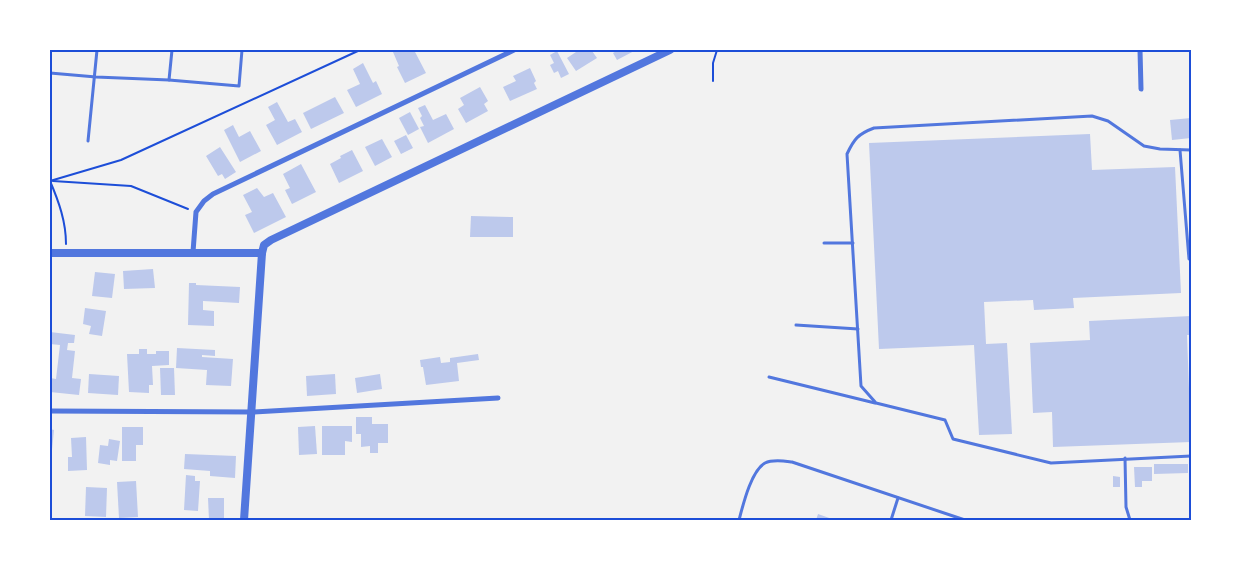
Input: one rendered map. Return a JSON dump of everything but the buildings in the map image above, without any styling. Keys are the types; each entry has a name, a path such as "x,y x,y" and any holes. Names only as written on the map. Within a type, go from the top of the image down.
{"street":[{"path":"193,252 196,212 204,201 213,194 514,50"},
{"path":"244,520 264,245 670,50"},
{"path":"1140,50 1141,89"},
{"path":"50,253 262,253"},
{"path":"50,411 252,412 498,398"}],"lane":[{"path":"88,141 96,77 97,50"},
{"path":"169,80 172,50"},
{"path":"50,73 238,86 242,50"},
{"path":"876,403 861,386 847,154 854,140 863,132 874,128 1092,116 1108,121 1144,146 1191,150"},
{"path":"1180,150 1189,258 1191,260"},
{"path":"824,243 853,243"},
{"path":"796,325 858,329"},
{"path":"770,377 945,420 953,440 1051,463 1191,456"},
{"path":"1124,458 1126,507 1130,520"},
{"path":"738,520 750,484 757,471 765,463 776,461 792,462 965,520"},
{"path":"891,520 898,498"}],"path":[{"path":"50,181 121,160 360,50"},
{"path":"713,81 713,63 717,50"},
{"path":"50,181 131,186 196,212"},
{"path":"50,181 66,229 66,252"}]}
